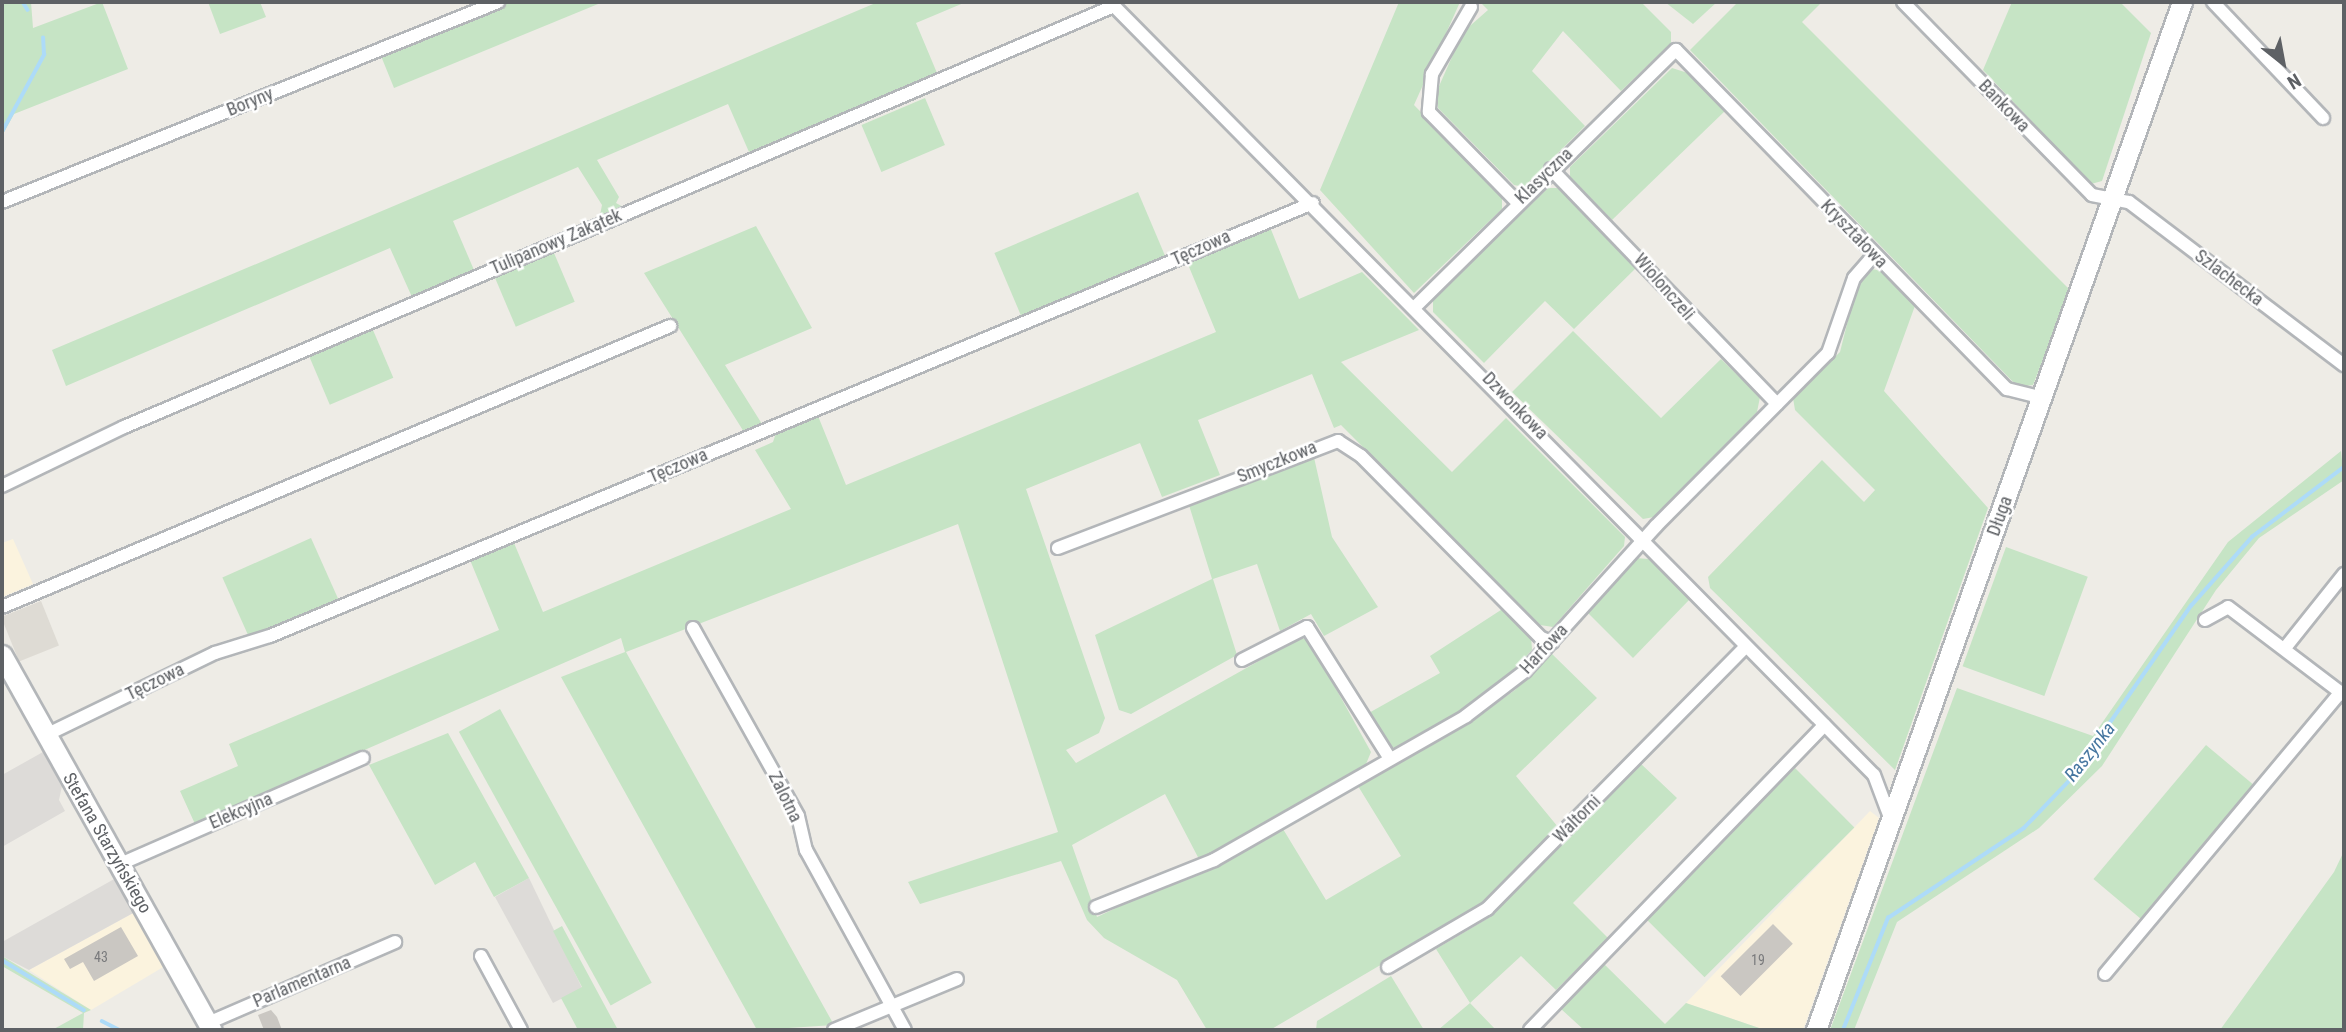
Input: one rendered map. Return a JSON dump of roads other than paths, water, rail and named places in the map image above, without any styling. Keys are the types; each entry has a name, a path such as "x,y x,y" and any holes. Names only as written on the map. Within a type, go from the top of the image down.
{"street":[{"name":"Boryny","path":"2,202 498,2"},
{"name":"Bankowa","path":"1903,2 2090,193 2112,198"},
{"name":"Długa","path":"1816,1030 2182,2"},
{"path":"2213,2 2323,118"},
{"name":"Dzwonkowa","path":"1114,6 1416,306 1825,725 1881,784 1892,822"},
{"name":"Tulipanowy Zakątek","path":"2,486 124,427 1114,6"},
{"path":"1471,7 1432,74 1429,112 1517,202"},
{"name":"Klasyczna","path":"1416,306 1517,202 1676,50"},
{"name":"Kryształowa","path":"1676,50 2007,389 2042,398"},
{"name":"Wiolonczeli","path":"1551,169 1777,404"},
{"name":"Szlachecka","path":"2112,198 2133,205 2344,365"},
{"name":"Tęczowa","path":"46,735 215,653 270,636 1313,204"},
{"name":"Harfowa","path":"1096,907 1200,867 1496,695 1552,642 1644,541 1833,346 1850,286 1874,255"},
{"path":"2,607 670,326"},
{"name":"Smyczkowa","path":"1058,548 1338,441 1361,456 1541,638 1552,642"},
{"path":"2285,648 2344,575"},
{"path":"2105,975 2343,693 2285,648 2222,606 2205,620"},
{"path":"1242,660 1307,627 1389,757"},
{"name":"Zalotna","path":"693,628 798,816 806,850 905,1030"},
{"name":"Waltorni","path":"1388,967 1487,909 1746,646"},
{"name":"Stefana Starzyńskiego","path":"2,655 210,1027"},
{"path":"1530,1030 1825,725"},
{"name":"Elekcyjna","path":"120,864 363,758"},
{"name":"Parlamentarna","path":"210,1027 395,942"},
{"path":"481,956 521,1030"},
{"path":"834,1030 957,979"}],"waterway":[{"path":"23,2 28,10"},
{"path":"2,132 44,55 43,38"},
{"name":"Raszynka","path":"1843,1030 1888,918 2024,828 2071,779 2191,606 2252,537 2344,467"},
{"path":"2,960 84,1010"},
{"path":"102,1021 120,1030"}]}
